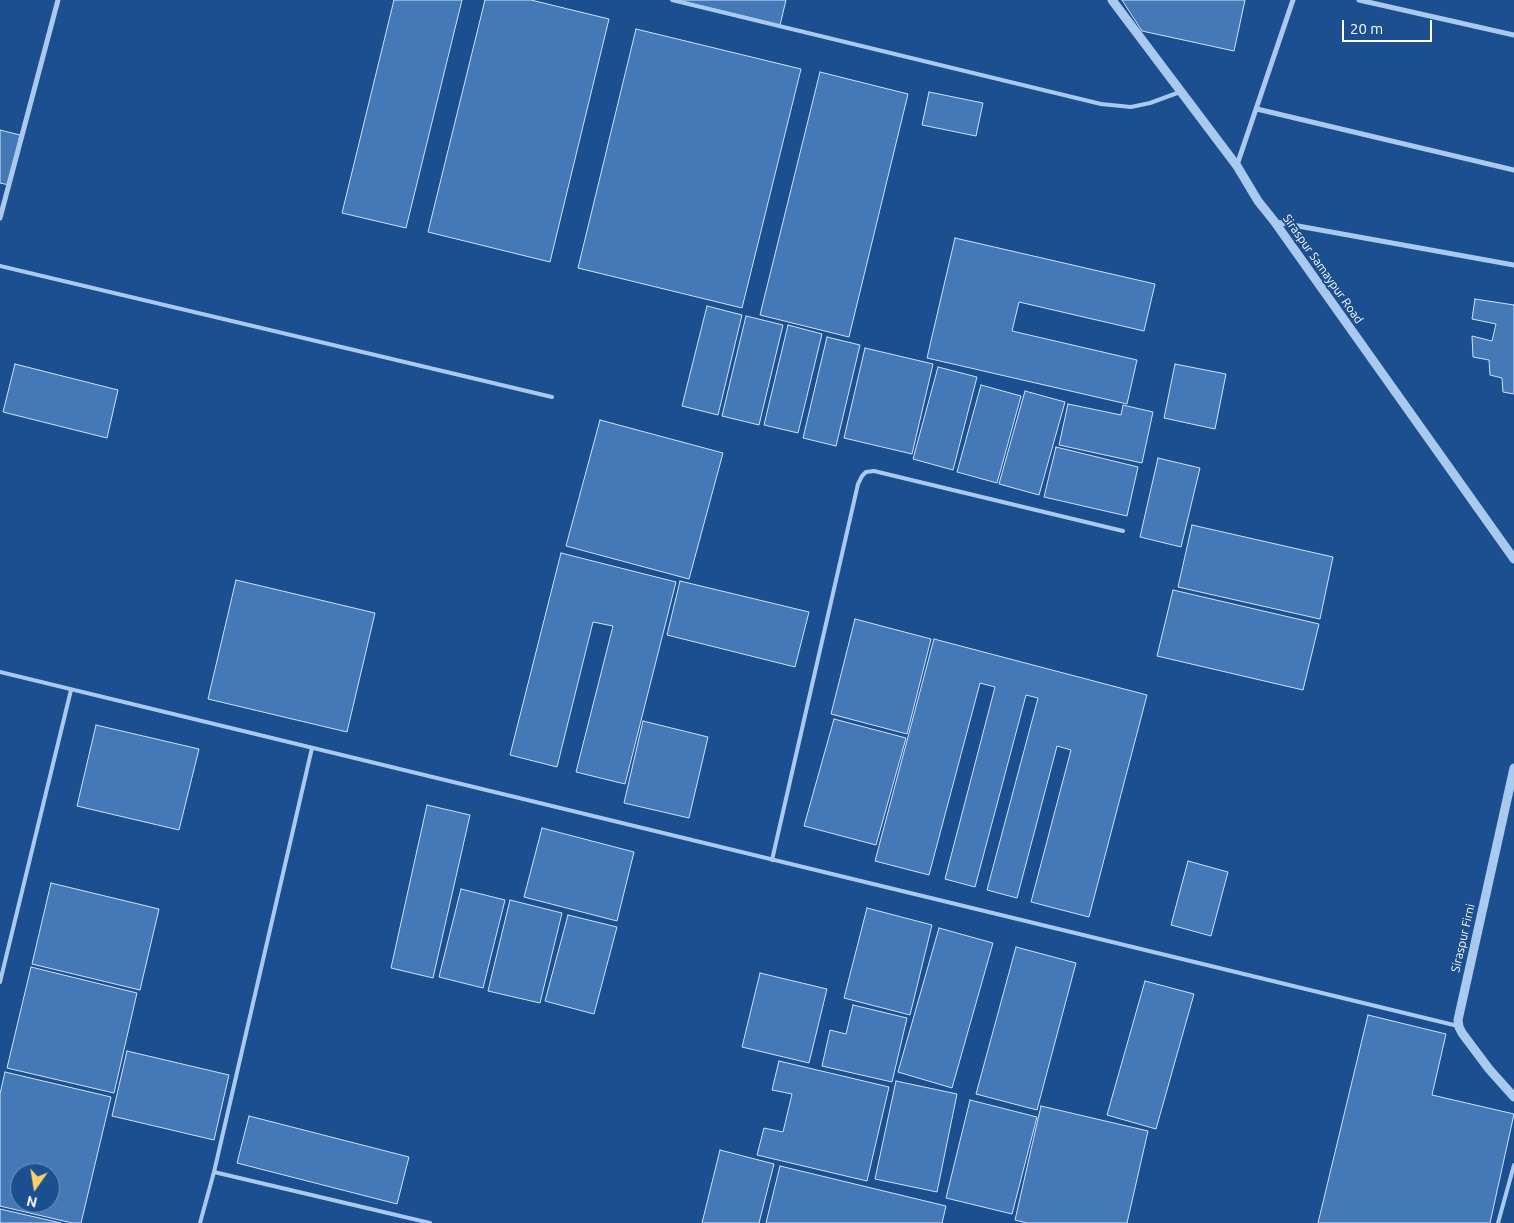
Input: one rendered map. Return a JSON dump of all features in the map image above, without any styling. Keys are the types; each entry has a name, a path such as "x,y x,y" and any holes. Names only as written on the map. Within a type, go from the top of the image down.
{"street":[{"path":"0,218 58,0"},
{"name":"Siraspur Samaypur Road","path":"1112,0 1237,166 1258,200 1513,557"},
{"path":"1237,166 1293,0"},
{"path":"1359,0 1514,35"},
{"path":"1257,109 1514,170"},
{"path":"1274,221 1514,264"},
{"name":"Siraspur Firni","path":"1459,1027 1459,1012 1514,768"},
{"path":"1459,1027 1489,1069 1514,1097"}],"lane":[{"path":"672,0 1101,104 1131,107 1150,103 1180,92"},
{"path":"0,266 552,397"},
{"path":"772,860 858,484 866,472 874,471 1123,531"},
{"path":"0,672 1459,1027"},
{"path":"0,982 71,690"},
{"path":"200,1223 214,1172 312,748"},
{"path":"1498,1223 1514,1165"},
{"path":"214,1172 430,1223"}],"building":[{"path":"394,0 462,0 406,228 342,213"},
{"path":"485,0 531,0 609,19 550,262 428,232"},
{"path":"677,0 786,0 780,25"},
{"path":"1122,0 1245,0 1234,51 1142,31"},
{"path":"636,29 801,69 742,308 578,268"},
{"path":"820,72 908,94 849,337 760,315"},
{"path":"929,92 983,103 976,136 922,125"},
{"path":"0,130 20,135 9,185 0,183"},
{"path":"955,238 1155,284 1144,331 1019,302 1012,331 1137,360 1127,404 927,358"},
{"path":"1475,299 1514,305 1514,394 1503,392 1502,378 1490,375 1489,360 1473,357 1472,336 1492,341 1496,324 1472,319"},
{"path":"707,306 742,315 718,415 682,406"},
{"path":"746,316 783,325 759,425 722,416"},
{"path":"788,325 822,334 798,433 764,425"},
{"path":"827,337 860,345 836,446 803,438"},
{"path":"865,348 933,364 912,454 844,438"},
{"path":"15,364 118,390 107,438 3,412"},
{"path":"1175,364 1226,374 1215,429 1164,418"},
{"path":"938,367 977,377 953,470 913,459"},
{"path":"981,385 1021,396 997,483 957,472"},
{"path":"1025,391 1065,402 1039,495 999,484"},
{"path":"1068,404 1121,415 1123,405 1153,412 1142,463 1059,445"},
{"path":"600,420 723,453 689,579 566,546"},
{"path":"1056,447 1138,467 1127,516 1044,497"},
{"path":"1158,458 1200,468 1181,547 1140,537"},
{"path":"1192,525 1333,557 1320,619 1178,587"},
{"path":"561,553 676,582 625,784 576,772 613,626 593,622 557,767 510,755"},
{"path":"236,580 375,613 347,732 208,699"},
{"path":"680,581 809,612 795,667 667,635"},
{"path":"1173,590 1319,624 1303,690 1157,656"},
{"path":"855,619 931,639 907,734 831,714"},
{"path":"934,639 1147,695 1089,917 1031,902 1071,750 1057,746 1017,898 987,890 1038,698 1026,695 975,887 945,879 995,687 980,683 929,875 875,861"},
{"path":"834,719 906,738 876,845 804,826"},
{"path":"643,721 708,737 689,818 624,803"},
{"path":"96,725 199,749 179,830 77,806"},
{"path":"427,805 470,815 433,978 391,968"},
{"path":"542,828 634,852 617,921 524,897"},
{"path":"1188,861 1228,872 1211,936 1171,925"},
{"path":"51,883 159,909 140,990 32,964"},
{"path":"461,889 505,900 483,988 439,977"},
{"path":"510,900 562,913 540,1003 488,991"},
{"path":"867,908 932,925 910,1015 844,998"},
{"path":"568,915 617,927 594,1014 545,1001"},
{"path":"939,928 993,943 952,1088 898,1072"},
{"path":"1016,947 1076,963 1037,1110 976,1094"},
{"path":"31,967 137,993 114,1093 7,1068"},
{"path":"760,973 827,989 809,1063 742,1047"},
{"path":"1145,981 1194,994 1156,1129 1107,1115"},
{"path":"853,1005 907,1018 892,1082 822,1066 830,1030 846,1034"},
{"path":"1368,1015 1446,1034 1432,1095 1514,1114 1490,1223 1318,1223"},
{"path":"127,1051 229,1075 214,1140 112,1116"},
{"path":"779,1061 889,1087 867,1181 757,1155 764,1128 783,1132 792,1094 772,1090"},
{"path":"5,1072 111,1097 81,1223 72,1223 30,1213 60,1213 60,1163 10,1163 10,1208 0,1206 0,1094"},
{"path":"896,1081 957,1094 937,1192 875,1179"},
{"path":"970,1100 1037,1117 1012,1214 946,1198"},
{"path":"1041,1106 1148,1131 1127,1223 1027,1223 1015,1220"},
{"path":"249,1116 409,1157 397,1204 237,1163"},
{"path":"720,1150 774,1164 759,1223 702,1223"},
{"path":"780,1166 946,1206 942,1223 766,1223"},
{"path":"0,1209 10,1211 10,1213 61,1223 0,1223"}]}
